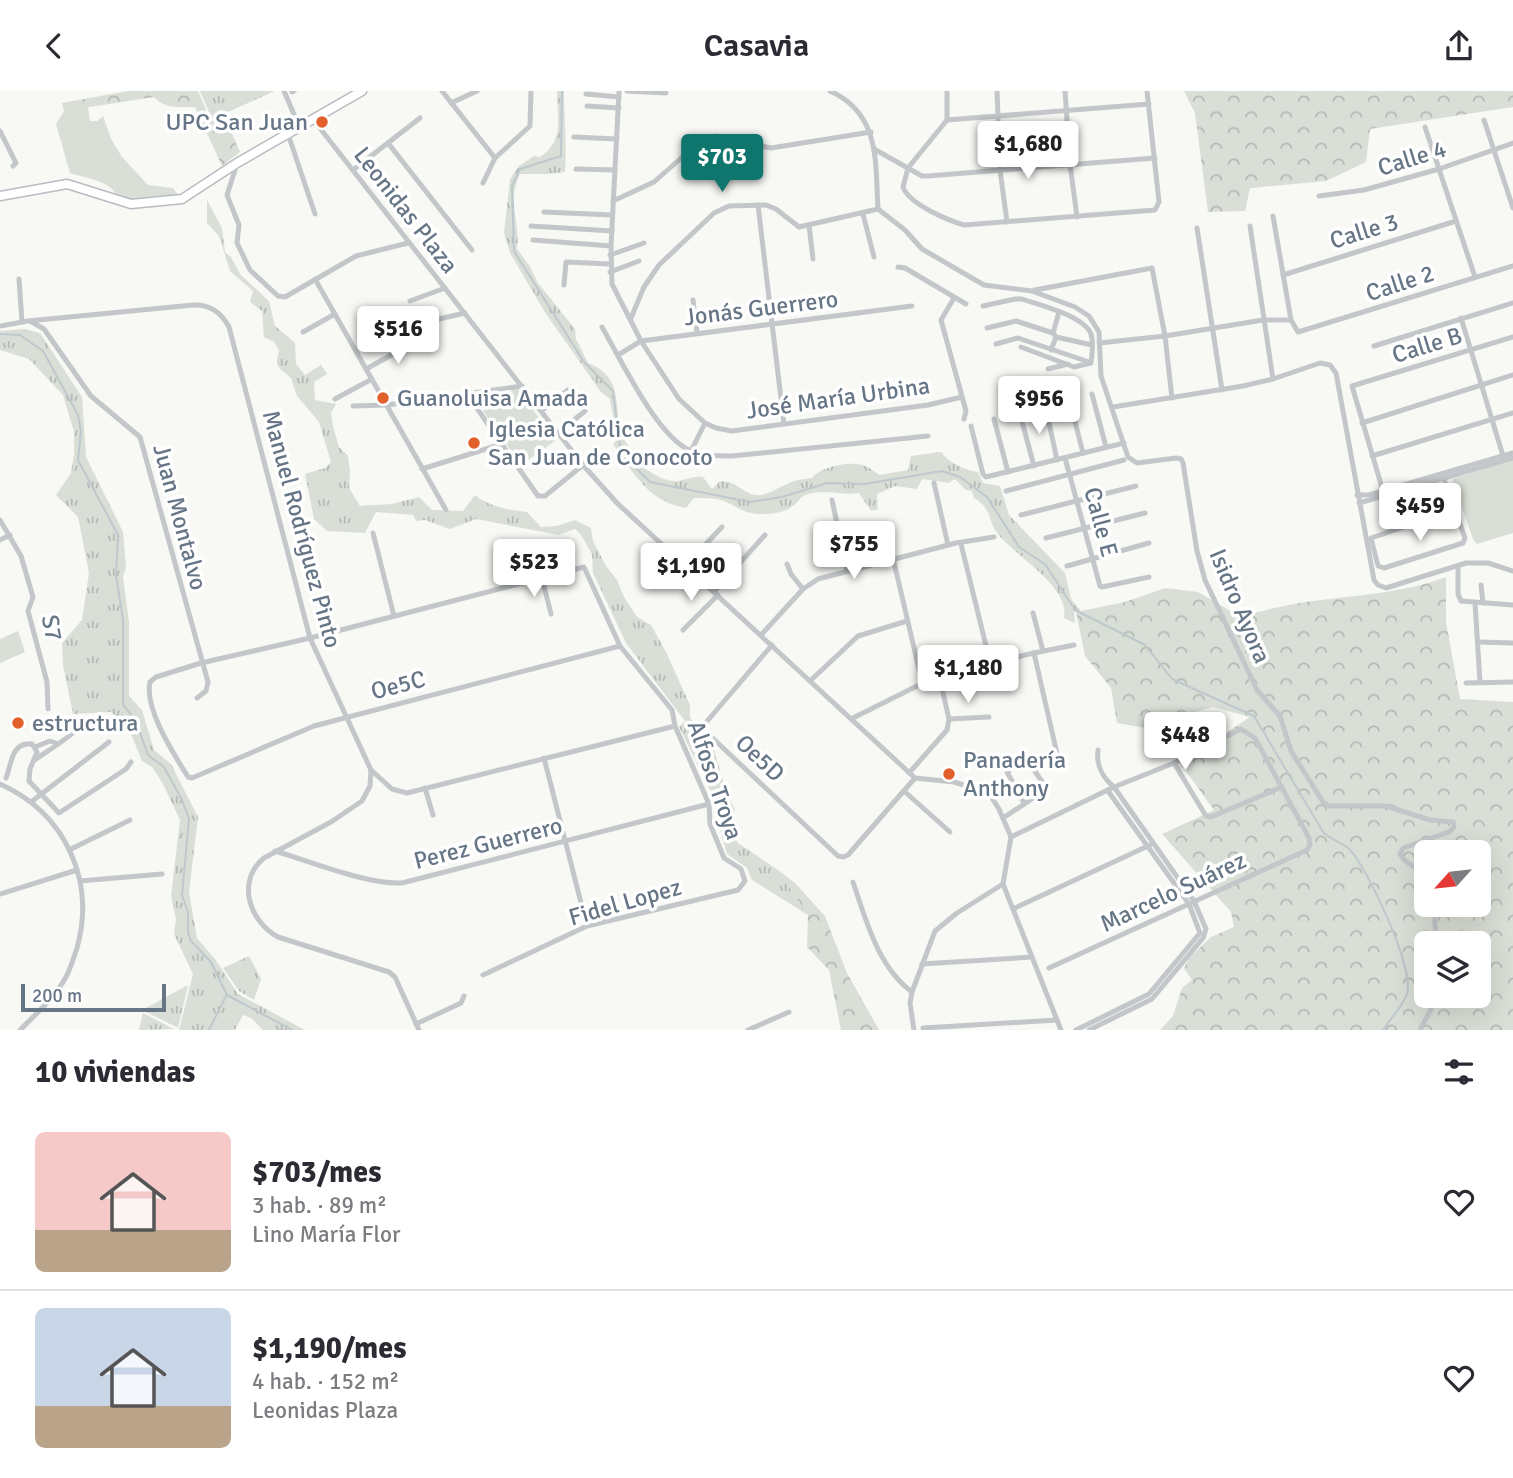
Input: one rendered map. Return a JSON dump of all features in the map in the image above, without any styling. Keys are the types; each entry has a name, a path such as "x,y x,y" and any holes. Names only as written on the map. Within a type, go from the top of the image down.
{"street":[{"path":"285,91 299,126"},
{"path":"0,196 67,184 131,204 182,199 237,163 362,91"},
{"path":"442,91 495,157"},
{"path":"451,103 477,91"},
{"path":"483,183 495,157 530,126 531,91"},
{"path":"627,91 666,93"},
{"path":"830,91 852,105 871,132 878,209 905,230 922,249 984,285 1032,291 1075,307 1089,316 1099,332 1099,364 1124,443 990,478 983,474 971,426"},
{"path":"947,91 947,120 908,168 903,187 906,194 947,220 964,225 1155,210 1159,202 1147,91"},
{"path":"997,91 1000,170 1007,222"},
{"path":"1065,91 1077,217"},
{"path":"586,94 619,94 610,255 612,284 641,341 679,399 705,423 691,451"},
{"path":"947,120 1149,104"},
{"path":"587,106 618,108"},
{"name":"Leonidas Plaza","path":"313,118 583,465 617,503 915,778"},
{"path":"353,170 420,118"},
{"path":"1483,120 1513,208"},
{"path":"1425,127 1475,277"},
{"path":"0,131 16,163 13,166"},
{"path":"613,201 653,182 697,144 715,136 771,148 871,132"},
{"path":"288,134 315,214"},
{"path":"574,137 617,139"},
{"path":"388,143 472,250"},
{"name":"Calle 4","path":"1319,196 1364,190 1439,169 1513,143"},
{"path":"874,149 928,176 1155,158"},
{"path":"237,163 227,198 239,225 237,243 250,270 282,297 356,256 408,243"},
{"path":"576,169 615,170"},
{"path":"630,319 644,287 659,265 714,213 729,206 758,205 776,209 797,226 878,209"},
{"path":"758,205 784,424"},
{"path":"544,212 612,215"},
{"path":"863,213 874,257"},
{"path":"1100,343 1165,336 1263,320 1291,320 1273,216"},
{"name":"Calle 3","path":"1283,275 1456,221"},
{"path":"809,225 813,259"},
{"path":"531,226 612,231"},
{"path":"1250,226 1273,379"},
{"path":"1196,228 1222,390"},
{"path":"534,240 611,246"},
{"path":"610,255 644,243"},
{"path":"610,272 639,261"},
{"path":"564,285 566,262 610,264"},
{"name":"Calle 2","path":"1291,320 1298,332 1513,265"},
{"path":"898,267 905,268 966,304"},
{"path":"1032,291 1152,268 1165,336 1172,398"},
{"path":"0,324 25,321 19,279"},
{"path":"315,279 446,510"},
{"path":"410,301 445,288"},
{"path":"954,298 942,320 966,411 964,418"},
{"path":"983,306 1018,299 1059,312 1086,326 1091,334 1091,363"},
{"path":"693,300 697,333"},
{"path":"1374,346 1513,303"},
{"name":"Manuel Rodríguez Pinto","path":"25,321 200,305 213,308 225,319 239,362 310,638 371,769"},
{"name":"Jonás Guerrero","path":"618,355 641,341 912,306"},
{"path":"1051,350 1059,312"},
{"path":"413,324 465,313"},
{"path":"303,332 335,314"},
{"path":"1461,318 1504,458"},
{"name":"Juan Montalvo","path":"25,321 44,329 91,395 140,437 209,687 197,698"},
{"path":"986,328 1016,321 1092,345"},
{"path":"602,327 660,424 677,442 691,451 732,456 928,436"},
{"name":"Calle B","path":"1362,423 1352,386 1513,337"},
{"path":"996,344 1018,338 1099,364"},
{"path":"366,369 417,341"},
{"path":"1021,347 1076,367 1091,363"},
{"path":"1113,407 1222,390 1273,379 1320,363 1330,365 1336,373 1357,495 1374,580 1378,585 1386,588 1478,562 1513,571"},
{"path":"1048,369 1068,364"},
{"path":"1383,491 1362,423 1513,375"},
{"path":"335,399 372,379"},
{"path":"353,406 387,405 522,386"},
{"path":"541,411 568,390"},
{"path":"467,394 538,496 542,497 583,465"},
{"path":"1092,394 1106,447"},
{"name":"José María Urbina","path":"705,423 732,431 928,405 961,397"},
{"path":"1069,398 1083,453"},
{"path":"1045,404 1057,460"},
{"path":"558,433 585,411"},
{"path":"1372,456 1513,413"},
{"path":"1020,414 1034,465"},
{"path":"994,419 1008,472"},
{"name":"Isidro Ayora","path":"1124,443 1128,457 1137,463 1181,459 1196,551 1205,580 1257,690 1280,716 1291,751 1323,802 1329,806 1386,806 1430,820 1453,822 1454,827 1448,832 1426,840"},
{"path":"422,468 502,444"},
{"path":"1359,503 1513,455"},
{"name":"Calle E","path":"1065,458 1102,587 1149,577"},
{"path":"1006,491 1124,460"},
{"path":"1357,495 1369,495 1443,476"},
{"path":"1443,476 1465,538 1463,543 1381,568 1378,566 1371,538 1455,510"},
{"path":"934,483 948,545"},
{"path":"1021,515 1136,486"},
{"path":"832,501 847,570"},
{"path":"1046,538 1145,513"},
{"name":"S7","path":"0,520 21,556 33,597 28,611 47,682 48,709"},
{"path":"685,566 722,527"},
{"path":"373,533 394,616"},
{"path":"0,540 10,535"},
{"path":"683,630 765,535"},
{"path":"761,635 803,589 818,579 893,558 994,537"},
{"path":"1067,566 1149,543"},
{"path":"961,544 990,662"},
{"path":"893,558 922,683"},
{"path":"1502,567 1513,563"},
{"path":"787,565 803,589"},
{"path":"1458,566 1459,598 1465,603 1513,605"},
{"name":"Alfoso Troya","path":"542,578 584,567 588,571 620,646 672,710 675,726 709,804 710,824 724,858 743,873 745,881 741,888"},
{"path":"201,663 310,638 542,578 551,614"},
{"path":"1481,585 1483,603"},
{"path":"1475,603 1480,682"},
{"path":"1032,613 1043,651"},
{"path":"810,681 858,636 907,621"},
{"path":"1478,642 1513,643"},
{"name":"Oe5D","path":"772,645 703,726 705,731 838,856 848,855 904,791"},
{"path":"851,719 939,675 990,662 1034,657 1043,651 1074,645"},
{"name":"Oe5C","path":"201,663 156,677 149,686 163,736 188,776 192,778 299,731 620,646"},
{"path":"1034,657 1058,758"},
{"path":"909,773 947,730 949,719 939,675"},
{"path":"1466,683 1513,682"},
{"path":"949,719 989,717"},
{"path":"80,726 74,734 56,743 36,759 30,769 29,781 56,811 62,812 131,762"},
{"path":"371,769 382,782 400,793 675,726"},
{"path":"1012,837 1111,789 1174,763 1241,729 1255,738 1282,786 1212,817 1206,816 1174,763"},
{"path":"6,778 15,750 26,743 35,747 50,741 56,743"},
{"path":"31,802 109,742"},
{"path":"35,747 36,759"},
{"path":"1089,1030 1152,999 1203,938 1203,929 1192,903 1099,768 1098,750"},
{"path":"544,758 587,926"},
{"path":"1003,818 1046,789 1034,770 1037,768"},
{"path":"371,769 370,786 362,801 254,866 248,885 253,909 267,930 278,937 389,972 395,977 418,1027 461,1003 464,996"},
{"path":"1011,769 1007,772 1024,803"},
{"path":"950,832 904,791 915,778 954,782 980,790 992,798 1012,837 1003,884 1061,1030"},
{"path":"0,784 31,802 52,822 69,850 77,870 83,902 82,928 73,962 64,982 20,1030"},
{"name":"Marcelo Suárez","path":"1049,968 1307,850 1310,845 1309,838 1282,786"},
{"path":"425,788 433,815"},
{"name":"Perez Guerrero","path":"275,851 365,879 393,884 709,804"},
{"path":"69,850 130,820"},
{"name":"Isidro Ayora","path":"1414,844 1403,848 1400,854 1414,867"},
{"path":"1013,909 1150,845"},
{"path":"0,894 77,870"},
{"path":"80,881 162,874"},
{"path":"853,882 868,927 881,954 903,986 912,992"},
{"path":"914,1030 910,1003 912,992 931,939 942,924 1003,884"},
{"name":"Fidel Lopez","path":"483,975 587,926 741,888"},
{"path":"1076,1030 1149,994 1203,929"},
{"path":"922,964 1032,957"},
{"path":"1420,1030 1432,1008"},
{"path":"748,1030 789,1012"},
{"path":"923,1028 980,1027 1057,1020"}],"green space":[{"path":"128,91 198,91 211,121 225,117 240,152 222,166 195,107 168,105 154,97 64,111 62,103"},
{"path":"200,91 275,91 212,119"},
{"path":"557,91 564,91 565,172 520,174 514,194 517,249 538,283 575,329 576,339 588,363 602,371 611,381 620,429 634,451 635,462 667,480 703,477 712,489 720,481 732,483 748,493 761,495 792,482 812,478 837,466 859,464 879,475 908,470 911,456 941,452 958,466 978,472 983,483 1000,486 1009,515 1065,573 1071,599 1080,610 1074,612 1075,623 1064,618 1064,606 1050,583 1006,543 994,529 987,511 974,498 972,491 966,490 955,479 949,483 922,479 917,489 895,486 877,494 878,509 871,511 859,493 818,492 803,496 785,511 762,514 746,512 711,498 694,498 686,508 661,499 643,484 613,444 617,440 610,399 601,392 546,314 510,253 504,233 510,179 519,166 534,156 540,157 548,150 556,136"},
{"path":"1184,91 1513,91 1513,107 1370,129 1366,162 1326,181 1250,188 1245,211 1208,212 1195,113"},
{"path":"88,107 90,121 97,121 103,116 111,139 122,157 148,185 173,188 178,195 131,199 116,194 102,183 70,173 56,124 64,111"},
{"path":"207,200 222,228 225,252 231,257 240,274 269,301 275,326 295,343 296,364 305,375 321,365 327,374 314,382 315,400 336,404 331,413 333,426 339,447 348,456 349,488 360,506 392,504 419,497 432,510 463,511 475,495 500,507 527,512 541,527 557,526 575,520 591,528 593,541 617,580 624,597 637,617 651,625 666,652 690,705 690,718 712,742 725,789 735,810 726,823 738,843 778,870 808,915 752,880 747,868 727,854 716,816 716,802 679,727 685,721 626,643 593,573 592,554 575,529 559,535 476,519 450,529 425,520 416,521 413,515 376,512 365,533 327,531 314,519 305,474 325,468 331,462 319,422 297,396 291,378 279,368 279,350 274,342 264,337 262,311 250,302 253,291 230,271 219,236 207,223"},
{"path":"23,329 40,333 82,397 86,457 123,532 126,567 123,577 129,622 129,696 142,710 154,750 171,764 198,817 189,892 197,938 215,959 238,994 305,1030 263,1030 251,1018 243,1015 235,1030 179,1030 193,974 174,934 176,919 171,896 180,820 162,782 152,767 142,761 129,729 111,712 73,714 63,665 62,643 82,620 89,573 78,517 56,495 71,473 74,432 63,395 29,359 0,350 0,331"},
{"path":"517,387 555,441 521,465 483,411"},
{"path":"1513,460 1513,533 1477,544 1452,479"},
{"path":"1446,577 1446,622 1460,699 1513,702 1513,1030 1160,1030 1173,1016 1182,988 1192,980 1184,968 1189,958 1211,937 1234,927 1231,912 1162,834 1214,810 1180,763 1250,717 1213,707 1188,714 1158,730 1117,723 1111,688 1085,656 1076,612 1125,602 1165,588 1198,592 1239,616 1294,604 1413,587"},
{"path":"18,631 25,652 0,663 0,639"},
{"path":"778,870 795,883 825,916 847,973 879,1030 841,1030 829,970 807,947 808,915"},
{"path":"249,956 261,979 254,1000 239,991 223,968"},
{"path":"188,985 178,1028 142,1010"},
{"path":"143,1013 174,1029 139,1030"}],"waterway":[{"path":"562,91 561,156 520,169 512,186 514,251 584,362 613,391 620,446 631,463 650,482 750,502 782,497 827,483 865,484 942,471 960,477 987,497 1019,547 1045,564 1075,610 1145,645 1172,679 1254,716 1323,832 1347,847 1358,861 1388,920 1408,981 1407,994 1383,1030"},
{"path":"0,334 20,335 43,351 78,415 81,431 78,460 118,535 116,576 123,620 123,705 135,719 148,755 164,767 189,819 182,895 188,912 188,933 191,941 211,962 227,995 292,1030"},
{"path":"209,1030 226,996"}],"place":[{"name":"UPC San Juan","path":"322,122"},
{"name":"Guanoluisa Amada","path":"383,398"},
{"name":"Iglesia Católica San Juan de Conocoto","path":"474,443"},
{"name":"estructura","path":"18,723"},
{"name":"Panadería Anthony","path":"949,774"}]}
